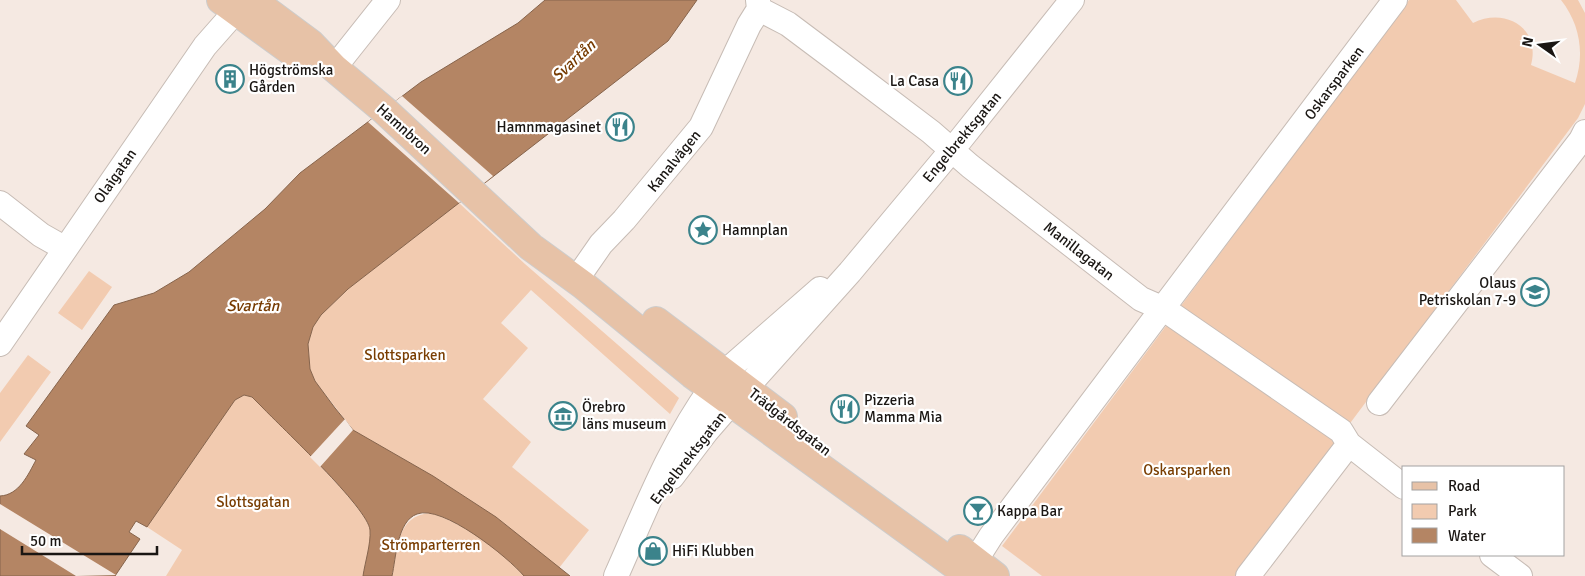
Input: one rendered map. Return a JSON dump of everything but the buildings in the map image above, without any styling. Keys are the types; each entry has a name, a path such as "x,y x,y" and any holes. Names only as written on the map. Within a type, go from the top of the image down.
{"main road":[{"path":"239,3 301,58 334,68"},
{"name":"Hamnbron","path":"334,68 384,110 530,247 580,274"},
{"name":"Trädgårdsgatan","path":"580,274 977,572"}],"street":[{"path":"334,68 388,0"},
{"name":"Engelbrektsgatan","path":"616,576 645,515 706,432 729,387 850,272 1072,0"},
{"name":"Oskarsparken","path":"977,572 997,528 1164,309 1395,0"},
{"name":"Olaigatan","path":"0,344 64,248 206,46 239,3"},
{"name":"Manillagatan","path":"758,4 788,24 952,149 970,166 1141,299 1164,309 1341,431 1349,444 1402,485"},
{"name":"Kanalvägen","path":"580,274 601,244 624,220 702,127 758,4"},
{"path":"1379,403 1496,253 1581,140 1585,132"},
{"path":"0,203 41,234 64,248"},
{"path":"1248,576 1349,444"},
{"path":"1493,556 1520,576"}],"green space":[{"name":"Oskarsparken","path":"1409,0 1456,0 1473,23 1497,18 1518,24 1531,41 1533,52 1531,65 1575,83 1580,61 1579,40 1573,19 1561,0 1578,0 1585,13 1585,104 1578,118 1236,576 1042,576 1002,546"},
{"name":"Slottsparken","path":"459,203 525,264 679,398 670,414 531,290 501,323 528,348 483,399 531,442 512,467 589,530 559,568 496,517 433,476 353,430 315,381 310,369 308,344 313,327 321,315 348,289"},
{"path":"89,271 112,287 82,330 58,313"},
{"path":"28,355 51,372 0,442 0,393"},
{"name":"Slottsgatan","path":"244,395 252,397 304,449 340,487 366,520 370,535 363,576 166,576 182,550 147,527 235,400"},
{"name":"Strömparterren","path":"431,513 456,524 481,539 505,557 524,576 392,576 398,545 405,527 411,520 420,515"}],"water":[{"name":"Svartån","path":"545,0 697,0 668,41 348,289 321,315 313,327 308,344 310,369 315,381 353,430 433,476 496,517 570,576 524,576 490,545 474,534 458,524 428,513 417,514 405,524 398,541 392,576 363,576 370,535 366,519 340,487 304,449 252,397 244,395 235,400 147,527 136,521 129,532 140,539 115,576 0,576 0,496 7,495 18,488 36,460 24,454 39,435 26,426 114,305 154,293 189,272 265,209 300,173 421,82 518,23"}],"pier":[{"path":"402,96 493,176 459,203 368,122"},
{"path":"345,419 353,430 320,467 310,457"},
{"path":"0,504 116,575 76,576 0,529"}],"place":[{"name":"Högströmska Gården","path":"230,79"},
{"name":"La Casa","path":"958,81"},
{"name":"Hamnmagasinet","path":"620,127"},
{"name":"Hamnplan","path":"703,230"},
{"name":"Olaus Petriskolan 7-9","path":"1535,292"},
{"name":"Pizzeria Mamma Mia","path":"845,409"},
{"name":"Örebro läns museum","path":"563,416"},
{"name":"Kappa Bar","path":"978,511"},
{"name":"HiFi Klubben","path":"653,551"}]}
